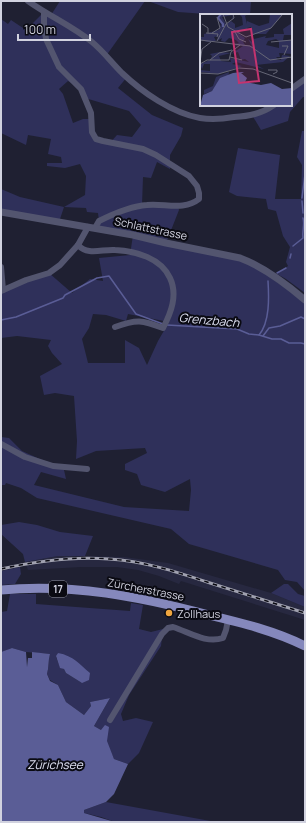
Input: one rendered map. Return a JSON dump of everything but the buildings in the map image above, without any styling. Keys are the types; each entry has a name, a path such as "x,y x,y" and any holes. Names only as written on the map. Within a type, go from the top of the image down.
{"main road":[{"name":"Zürcherstrasse","path":"1,590 47,588 76,589 147,599 265,630 305,646"}],"street":[{"path":"28,1 44,12 61,20 91,41 122,73 148,93 165,104 182,112 201,118 224,118 254,115 263,112 272,106"},
{"path":"1,267 2,290 26,280 49,273 60,265 78,245 91,227 99,221 142,206 187,205 194,203 199,199 197,186 189,176 156,155 143,149 103,141 96,138 92,132 91,113 81,90 60,67 46,39 44,30 44,12"},
{"path":"292,88 305,79"},
{"name":"Schlattstrasse","path":"1,212 91,227 240,258 289,286 305,300"},
{"path":"78,245 82,250 87,252 115,250 131,252 144,256 163,266 172,284 174,294 168,318 163,328 140,321 134,321 115,327"},
{"path":"1,444 25,457 53,466 87,470"},
{"path":"110,720 162,634 168,628 173,627 191,635 216,640 223,638 228,620"}],"shaded area":[{"path":"60,1 145,1 106,56 127,77 118,88 152,115 183,128 181,136 170,155 170,169 157,162 151,178 143,177 142,205 178,205 179,210 166,243 248,261 305,304 305,591 297,582 285,580 278,570 189,544 171,529 37,498 21,488 6,483 5,485 1,485 1,437 9,438 22,451 64,470 66,479 41,472 34,485 124,507 189,511 191,490 190,479 165,492 141,485 137,474 125,470 125,464 147,453 145,448 96,451 76,459 77,441 74,396 55,393 44,395 40,376 62,364 48,346 51,340 17,336 1,338 1,291 49,273 72,293 90,279 103,281 99,258 130,255 133,235 95,228 99,221 98,213 87,212 86,208 64,207 85,195 86,176 80,164 65,168 47,166 47,163 62,163 61,157 48,154 51,139 28,135 26,145 1,133 1,19 8,24 11,20 26,30 44,12 51,15","holes":["68,81 81,89 85,98 129,111 141,125 132,137 117,135 108,145 92,132 91,119 83,119 73,123 63,94 59,89","93,314 106,315 126,321 128,314 169,322 147,365 139,348 125,340 125,363 88,363 82,339 89,328"]},
{"path":"148,1 251,1 250,14 206,14 178,12"},
{"path":"305,79 305,97 303,97 290,112 288,121 261,130 252,115 272,106 292,106 292,88"},
{"path":"302,131 305,131 305,293 277,274 288,266 286,262 290,247 283,236 276,211 268,209 266,199 237,196 229,192 238,148 280,155 275,199 301,199 302,165 297,157"},
{"path":"1,189 20,197 64,207 59,222 1,212"},
{"path":"19,522 37,525 60,532 93,536 85,556 58,556 25,562 23,554 1,534 1,525"},
{"path":"58,556 124,557 168,563 271,593 305,607 305,620 181,581 179,584 138,570 117,567 81,567 28,570 25,562"},
{"path":"20,567 21,574 15,584 1,585 1,571"},
{"path":"284,584 288,584 298,594 305,596 305,607 271,593"},
{"path":"10,594 36,594 36,604 130,611 131,603 143,605 139,629 151,632 163,629 161,646 129,695 121,714 123,721 136,718 153,722 139,753 128,764 114,759 101,730 94,726 110,698 90,702 91,706 84,715 66,702 58,685 50,680 47,674 50,654 26,652 12,648 1,652 1,612 7,611","holes":["58,653 82,683 66,673 64,669 60,667 56,657"]},
{"path":"106,802 216,822 115,822 84,813 84,810"}],"water":[{"name":"Zürichsee","path":"12,648 26,652 27,667 28,658 32,658 32,652 50,654 47,674 50,681 58,685 66,702 84,715 91,706 90,702 110,698 94,726 101,730 105,725 109,727 107,741 114,759 128,764 114,794 106,802 84,810 84,813 115,822 1,822 1,652"},
{"path":"58,653 72,658 90,673 89,680 82,683 66,673 64,669 60,668 56,656"}],"waterway":[{"path":"302,198 305,174"},
{"path":"302,201 303,213"},
{"path":"293,246 303,238 303,218"},
{"path":"290,258 291,254"},
{"path":"277,273 286,268"},
{"path":"1,320 16,317 63,298 65,295 97,278 109,276 136,314 163,324"},
{"name":"Grenzbach","path":"167,325 237,329 249,334 259,335 263,330 267,316 268,281"},
{"path":"263,336 269,328 280,326 301,317 305,319"},
{"path":"259,335 272,339 281,339 289,343 305,344"}],"railway":[{"path":"1,569 68,559 96,558 122,560 173,571 305,613"}],"place":[{"name":"Zollhaus","path":"169,613"}]}
